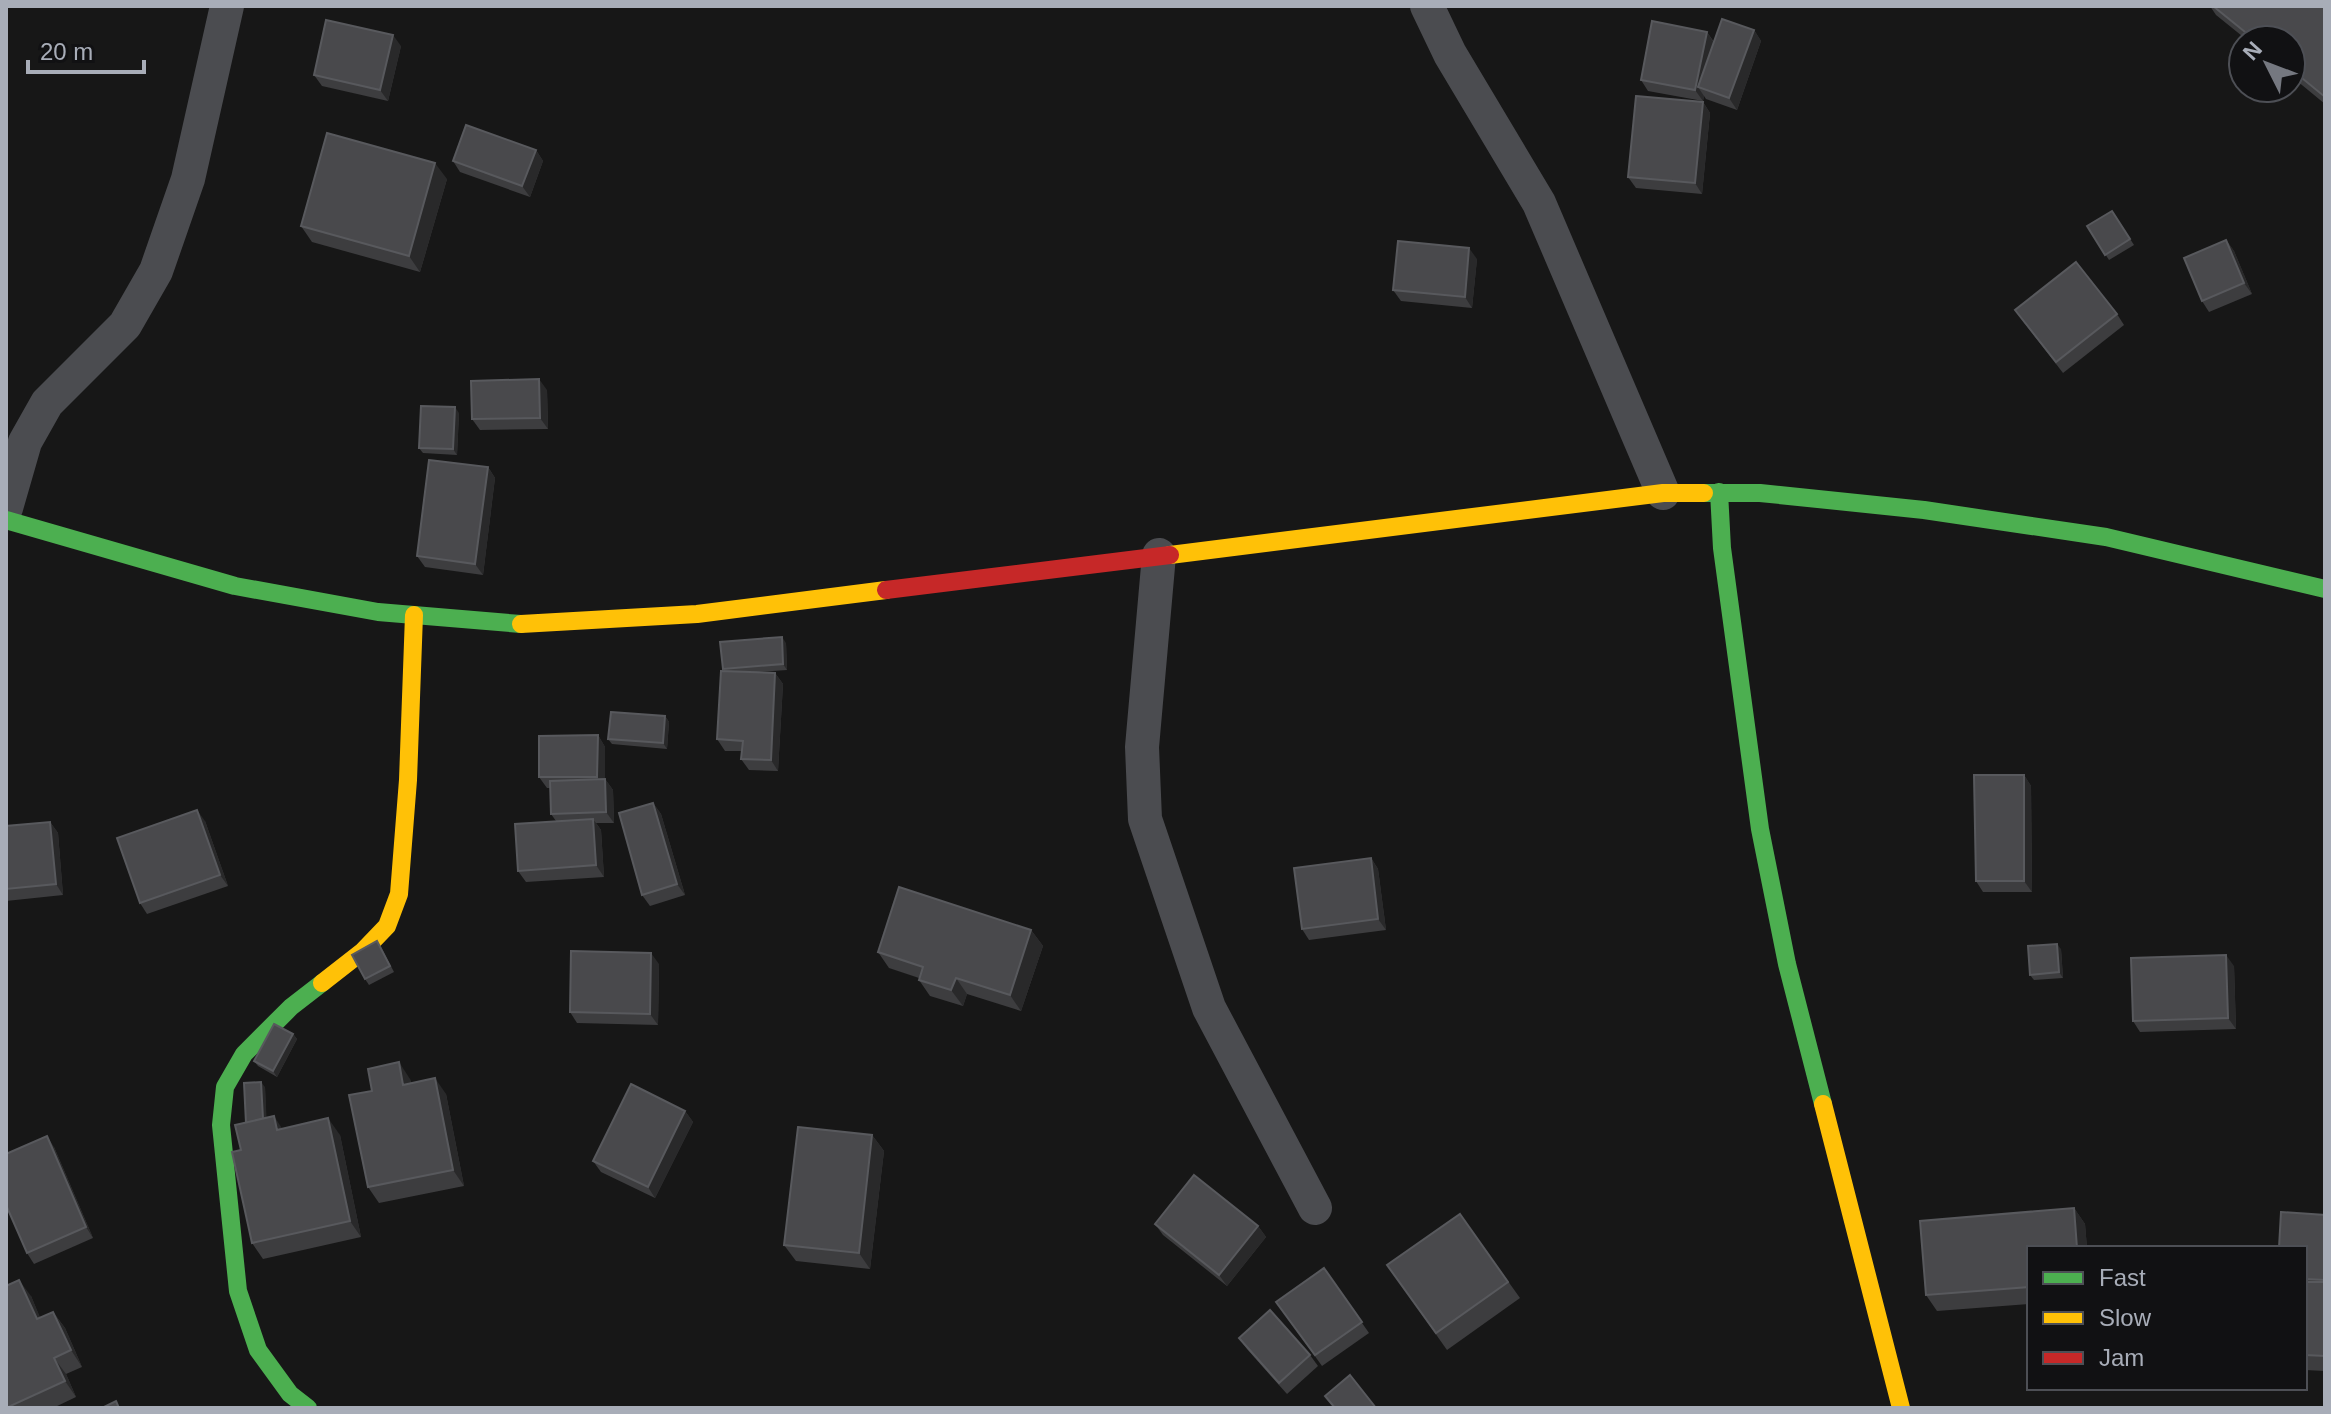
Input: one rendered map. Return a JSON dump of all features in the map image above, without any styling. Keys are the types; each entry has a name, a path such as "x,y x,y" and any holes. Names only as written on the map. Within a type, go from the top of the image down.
{"main road":[{"path":"1719,492 1722,548 1760,829 1784,949 1901,1408"},
{"path":"6,520 235,586 378,612 529,625 697,614 1663,493 1760,493 1924,510 2106,537 2325,589"},
{"path":"308,1408 290,1394 258,1350 238,1291 221,1125 225,1087 244,1054 291,1007 363,951 387,926 399,894 408,780 414,615"}],"street":[{"path":"6,508 25,442 47,403 125,325 156,271 188,179 227,6"},
{"path":"1427,6 1450,54 1539,203 1663,493"},
{"path":"1159,555 1142,747 1145,819 1209,1008 1315,1208"}],"building":[{"path":"2213,6 2325,6 2325,97 2307,82 2307,24 2235,24"},
{"path":"1722,19 1754,30 1729,98 1698,87"},
{"path":"326,20 393,35 380,90 314,75"},
{"path":"1652,21 1707,32 1695,90 1641,80"},
{"path":"1636,96 1703,102 1695,183 1628,177"},
{"path":"466,125 536,150 522,186 453,161"},
{"path":"327,133 435,163 409,256 301,226"},
{"path":"2112,211 2130,239 2105,255 2087,226"},
{"path":"2226,240 2244,283 2202,301 2184,258"},
{"path":"1398,241 1469,248 1465,297 1393,290"},
{"path":"2076,262 2117,314 2056,362 2015,310"},
{"path":"539,379 540,418 472,419 471,381"},
{"path":"421,406 455,407 453,449 419,448"},
{"path":"429,460 488,467 475,564 417,556"},
{"path":"782,637 783,664 723,669 720,642"},
{"path":"721,671 775,673 771,760 741,759 743,741 717,739"},
{"path":"611,712 665,716 663,743 608,739"},
{"path":"598,735 597,777 539,777 539,736"},
{"path":"1974,775 2024,775 2024,881 1976,881"},
{"path":"605,779 606,812 551,814 550,781"},
{"path":"653,803 677,884 642,895 619,813"},
{"path":"197,810 220,875 140,903 117,838"},
{"path":"593,819 596,865 518,871 515,824"},
{"path":"50,822 56,884 6,889 6,826"},
{"path":"1371,858 1378,919 1302,929 1294,868"},
{"path":"899,887 1031,930 1010,995 956,978 951,990 919,980 923,967 878,952"},
{"path":"377,941 390,966 365,979 352,955"},
{"path":"2057,944 2059,972 2030,975 2028,946"},
{"path":"571,951 651,953 650,1014 570,1012"},
{"path":"2226,955 2228,1018 2133,1021 2131,958"},
{"path":"274,1024 293,1034 273,1071 254,1061"},
{"path":"399,1062 403,1085 435,1078 453,1170 368,1187 349,1095 372,1091 368,1069"},
{"path":"261,1082 263,1119 246,1123 244,1083"},
{"path":"631,1084 685,1111 648,1187 593,1161"},
{"path":"274,1116 277,1130 328,1118 350,1221 252,1243 232,1152 241,1150 235,1125"},
{"path":"798,1127 872,1135 859,1253 784,1245"},
{"path":"47,1136 86,1227 27,1253 6,1205 6,1154"},
{"path":"1194,1175 1258,1226 1219,1275 1155,1224"},
{"path":"2074,1208 2077,1246 2027,1246 2027,1287 1926,1295 1920,1221"},
{"path":"2281,1212 2325,1215 2325,1280 2307,1279 2307,1246 2279,1246"},
{"path":"1460,1214 1508,1282 1436,1333 1387,1265"},
{"path":"1324,1268 1362,1322 1315,1355 1276,1302"},
{"path":"19,1280 37,1319 53,1312 71,1350 54,1358 65,1381 6,1408 6,1286"},
{"path":"2307,1282 2325,1282 2325,1356 2307,1355"},
{"path":"1270,1310 1310,1355 1279,1383 1239,1338"},
{"path":"1350,1375 1376,1408 1335,1408 1325,1396"},
{"path":"116,1401 119,1408 102,1408"}],"traffic: fast":[{"path":"1719,492 1722,548 1760,829 1787,964 1823,1104"},
{"path":"1704,493 1760,493 1924,510 2106,537 2325,589"},
{"path":"6,520 235,586 378,612 521,624"},
{"path":"308,1408 290,1394 258,1350 238,1291 221,1125 225,1087 244,1054 291,1007 322,983"}],"traffic: slow":[{"path":"1170,555 1663,493 1704,493"},
{"path":"521,624 697,614 886,590"},
{"path":"322,983 363,951 387,926 399,894 408,780 414,615"},
{"path":"1823,1104 1901,1408"}],"traffic: jam":[{"path":"886,590 1170,555"}]}
